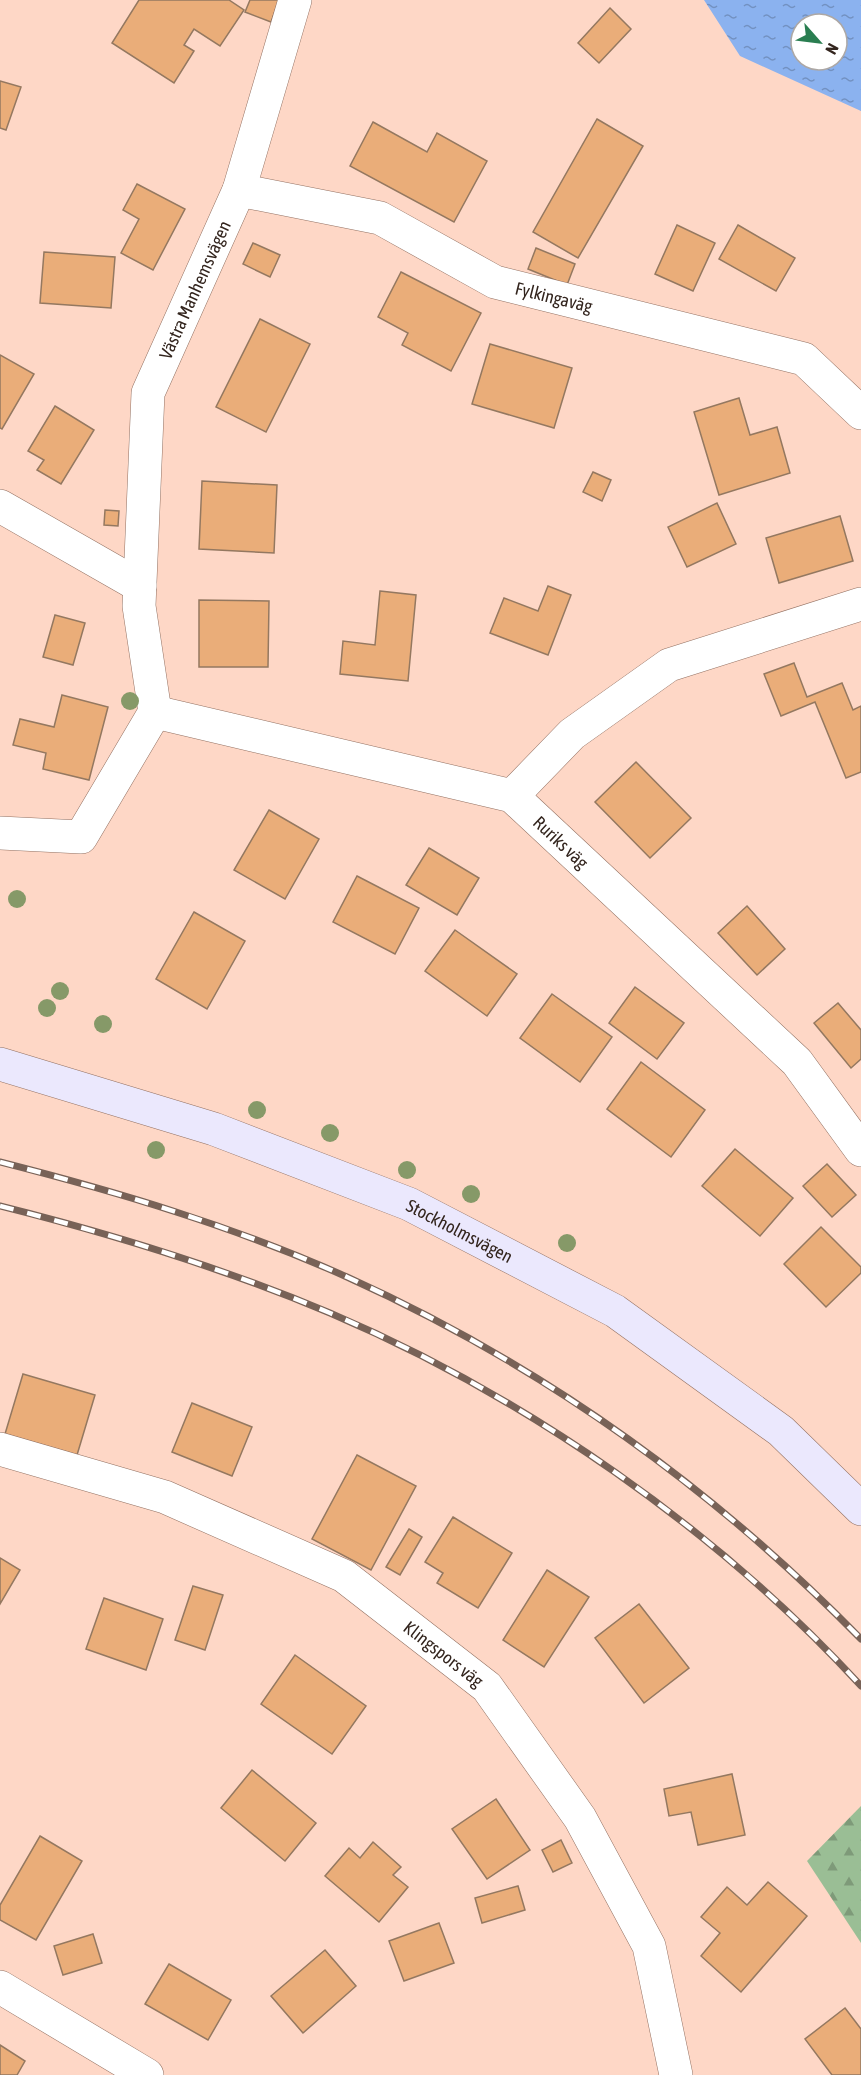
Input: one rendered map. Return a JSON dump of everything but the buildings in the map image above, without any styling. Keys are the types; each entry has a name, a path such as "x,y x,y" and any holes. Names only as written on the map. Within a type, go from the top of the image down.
{"main road":[{"name":"Stockholmsvägen","path":"0,1064 214,1129 420,1209 615,1311 781,1431 861,1509"}],"street":[{"name":"Västra Manhemsvägen","path":"155,712 139,606 148,393 239,190 295,0"},
{"name":"Fylkingaväg","path":"239,190 380,218 495,282 804,360 861,413"},
{"path":"0,506 140,586"},
{"path":"512,796 572,734 669,665 861,604"},
{"path":"0,833 81,837 155,712"},
{"name":"Ruriks väg","path":"155,712 512,796 797,1062 861,1150"},
{"name":"Klingspors väg","path":"0,1449 165,1497 344,1576 487,1688 580,1818 649,1946 676,2075"},
{"path":"0,1987 147,2075"}],"green space":[{"path":"861,1806 861,1943 807,1861"}],"water":[{"path":"704,0 861,0 861,111 740,56"}],"railway":[{"path":"0,1162 132,1198 263,1242 347,1277 418,1311 488,1349 621,1434 684,1481 745,1531 861,1639"},
{"path":"0,1206 125,1240 249,1281 330,1313 403,1346 475,1384 546,1426 615,1472 682,1521 805,1629 861,1686"}]}
